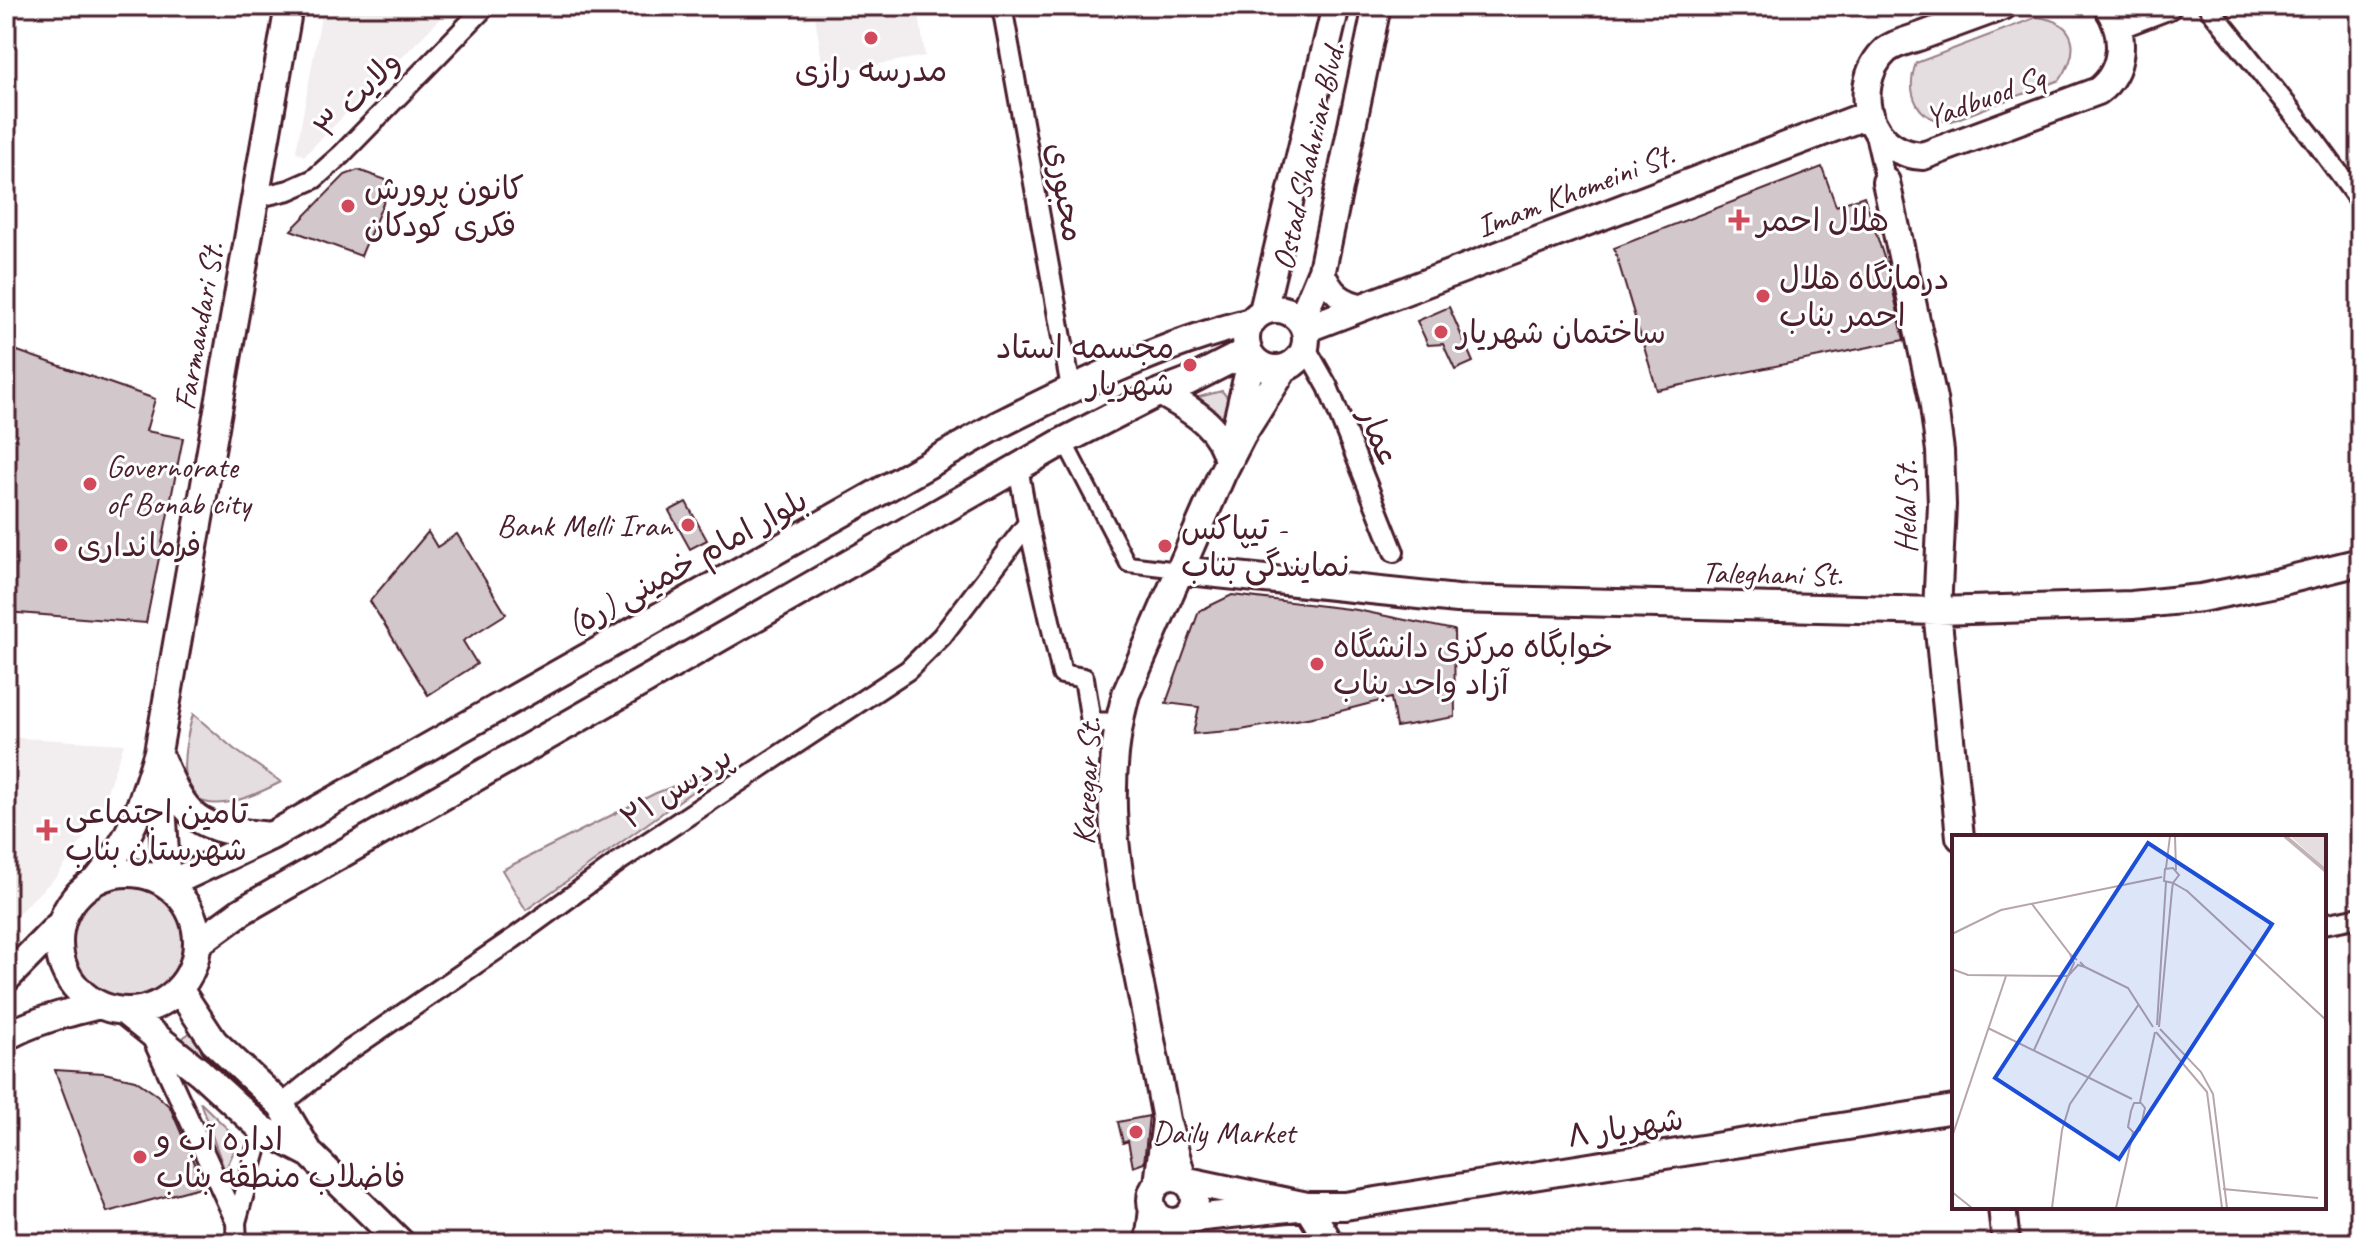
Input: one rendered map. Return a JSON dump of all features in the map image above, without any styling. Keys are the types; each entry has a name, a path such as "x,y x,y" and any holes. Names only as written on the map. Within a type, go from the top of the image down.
{"main road":[{"name":"Farmandari St.","path":"98,879 130,833 158,752 289,6"},
{"name":"Ostad Shahriar Blvd.","path":"1257,316 1336,6"},
{"name":"Ostad Shahriar Blvd.","path":"1304,332 1322,270 1377,6"},
{"path":"1871,119 1867,83 1875,63 1888,48 2003,6"},
{"path":"2112,15 2167,6"},
{"name":"Yadbuod Sq","path":"1871,119 1885,140 1901,153 1923,156 2098,91 2112,77 2120,57 2120,37 2112,15"},
{"name":"Imam Khomeini St.","path":"1304,332 1365,306 1871,119"},
{"name":"Helal St.","path":"1886,182 1933,399 1940,451 1942,505 1937,611 1960,835"},
{"path":"1228,462 1250,354 1246,335 1257,316 1276,307 1290,311 1304,332 1297,362 1284,369 1269,369 1256,362 1250,354"},
{"name":"بلوار امام خمینی (ره)","path":"167,885 271,836 998,425 1071,388 1168,347 1257,316"},
{"path":"197,944 242,911 1064,441 1160,392 1250,354"},
{"path":"1228,462 1284,369"},
{"path":"1160,392 1203,418 1221,441 1228,462"},
{"name":"Karegar St.","path":"1149,1243 1165,1191 1166,1120 1113,841 1114,769 1126,694 1228,462"},
{"name":"Taleghani St.","path":"1179,570 1457,599 1937,611 2132,605 2201,598 2360,562"},
{"name":"Farmandari St.","path":"158,752 167,885"},
{"path":"158,752 176,796 196,817 216,828 271,836"},
{"path":"6,1037 42,1021 112,1008 150,1008 179,989 191,971 197,944 196,930 187,905 167,885 141,873 127,872 98,879 77,894 60,924 58,948 65,972 80,992 112,1008 149,1033 200,1072 262,1129 310,1154"},
{"path":"6,979 60,924"},
{"path":"179,989 214,1042 281,1105 310,1154 401,1243"},
{"name":"شهریار ۸","path":"1165,1191 1307,1206 1345,1206 1952,1109"},
{"path":"1170,1243 1194,1207 1195,1200 1194,1192 1165,1191 1166,1221 1185,1219"},
{"path":"1307,1206 1330,1243"},
{"name":"شهریار ۸","path":"1185,1219 1307,1206"},
{"path":"2002,1209 2006,1243"}],"street":[{"name":"ولایت ۳","path":"255,198 289,190 314,179 486,6"},
{"name":"محبوری","path":"1002,6 1071,388"},
{"path":"2208,6 2360,202"},
{"path":"1871,119 1886,182"},
{"path":"1886,182 1900,163 1911,155"},
{"path":"1322,270 1338,297 1365,306"},
{"name":"عمار","path":"1304,332 1394,552"},
{"path":"1064,441 1128,564 1179,570"},
{"path":"1018,467 1062,674 1084,678 1091,722 1119,723"},
{"name":"پردیس ۲۱","path":"281,1105 344,1054 514,938 621,860 908,670 942,636 1028,523"},
{"path":"2326,924 2360,917"},
{"path":"149,1033 236,1222"},
{"path":"237,1243 236,1222 262,1129"}],"shaded area":[{"path":"323,6 453,6 304,156 296,151"},
{"name":"مدرسه رازی","path":"795,6 918,6 925,56 824,74 815,17 804,20 796,16"},
{"path":"2037,17 2060,25 2071,39 2071,58 2060,80 1952,121 1930,117 1922,111 1913,95 1916,63"},
{"path":"1222,391 1231,402 1226,436 1191,399"},
{"path":"193,714 234,749 281,782 230,802 211,803 197,799 188,788 184,770"},
{"name":"تامین اجتماعی شهرستان بناب","path":"6,737 124,744 99,813 78,847 57,876 6,925"},
{"path":"731,764 526,910 502,870 656,793"},
{"path":"126,883 149,887 168,900 181,919 185,942 181,965 168,984 149,997 126,1001 103,997 84,984 71,965 67,942 71,919 84,900 103,887"},
{"path":"191,1032 268,1104 263,1114 181,1045 184,1037"},
{"path":"200,1102 241,1142 225,1171"}],"building":[{"name":"درمانگاه هلال احمر بناب","path":"1822,167 1836,206 1864,196 1889,273 1904,340 1657,390 1614,248"},
{"name":"کانون پرورش فکری کودکان","path":"358,170 392,182 361,256 291,230 345,175"},
{"name":"ساختمان شهریار","path":"1449,307 1473,362 1455,370 1443,344 1428,345 1417,321"},
{"name":"Governorate of Bonab city","path":"6,347 155,399 146,431 183,438 146,623 6,612"},
{"name":"Bank Melli Iran","path":"686,502 707,540 690,549 669,511"},
{"path":"428,532 437,547 457,534 506,614 463,641 477,664 428,695 370,601"},
{"name":"خوابگاه مرکزی دانشگاه آزاد واحد بناب","path":"1232,595 1357,610 1454,630 1455,717 1396,727 1391,698 1329,714 1241,730 1193,734 1199,707 1166,703 1199,611"},
{"name":"اداره آب و فاضلاب منطقه بناب","path":"55,1070 104,1073 135,1080 157,1095 170,1107 204,1186 107,1212"},
{"name":"Daily Market","path":"1149,1116 1144,1163 1133,1167 1128,1141 1123,1143 1118,1122"}],"place":[{"name":"مدرسه رازی","path":"871,38"},
{"name":"کانون پرورش فکری کودکان","path":"348,206"},
{"name":"هلال احمر","path":"1739,220"},
{"name":"درمانگاه هلال احمر بناب","path":"1763,296"},
{"name":"ساختمان شهریار","path":"1441,332"},
{"name":"مجسمه استاد شهریار","path":"1190,365"},
{"name":"Governorate of Bonab city","path":"90,484"},
{"name":"Bank Melli Iran","path":"688,525"},
{"name":"فرمانداری","path":"61,545"},
{"name":"تیپاکس - نمایندگی بناب","path":"1165,546"},
{"name":"خوابگاه مرکزی دانشگاه آزاد واحد بناب","path":"1317,664"},
{"name":"تامین اجتماعی شهرستان بناب","path":"47,830"},
{"name":"Daily Market","path":"1136,1132"},
{"name":"اداره آب و فاضلاب منطقه بناب","path":"140,1157"}]}
